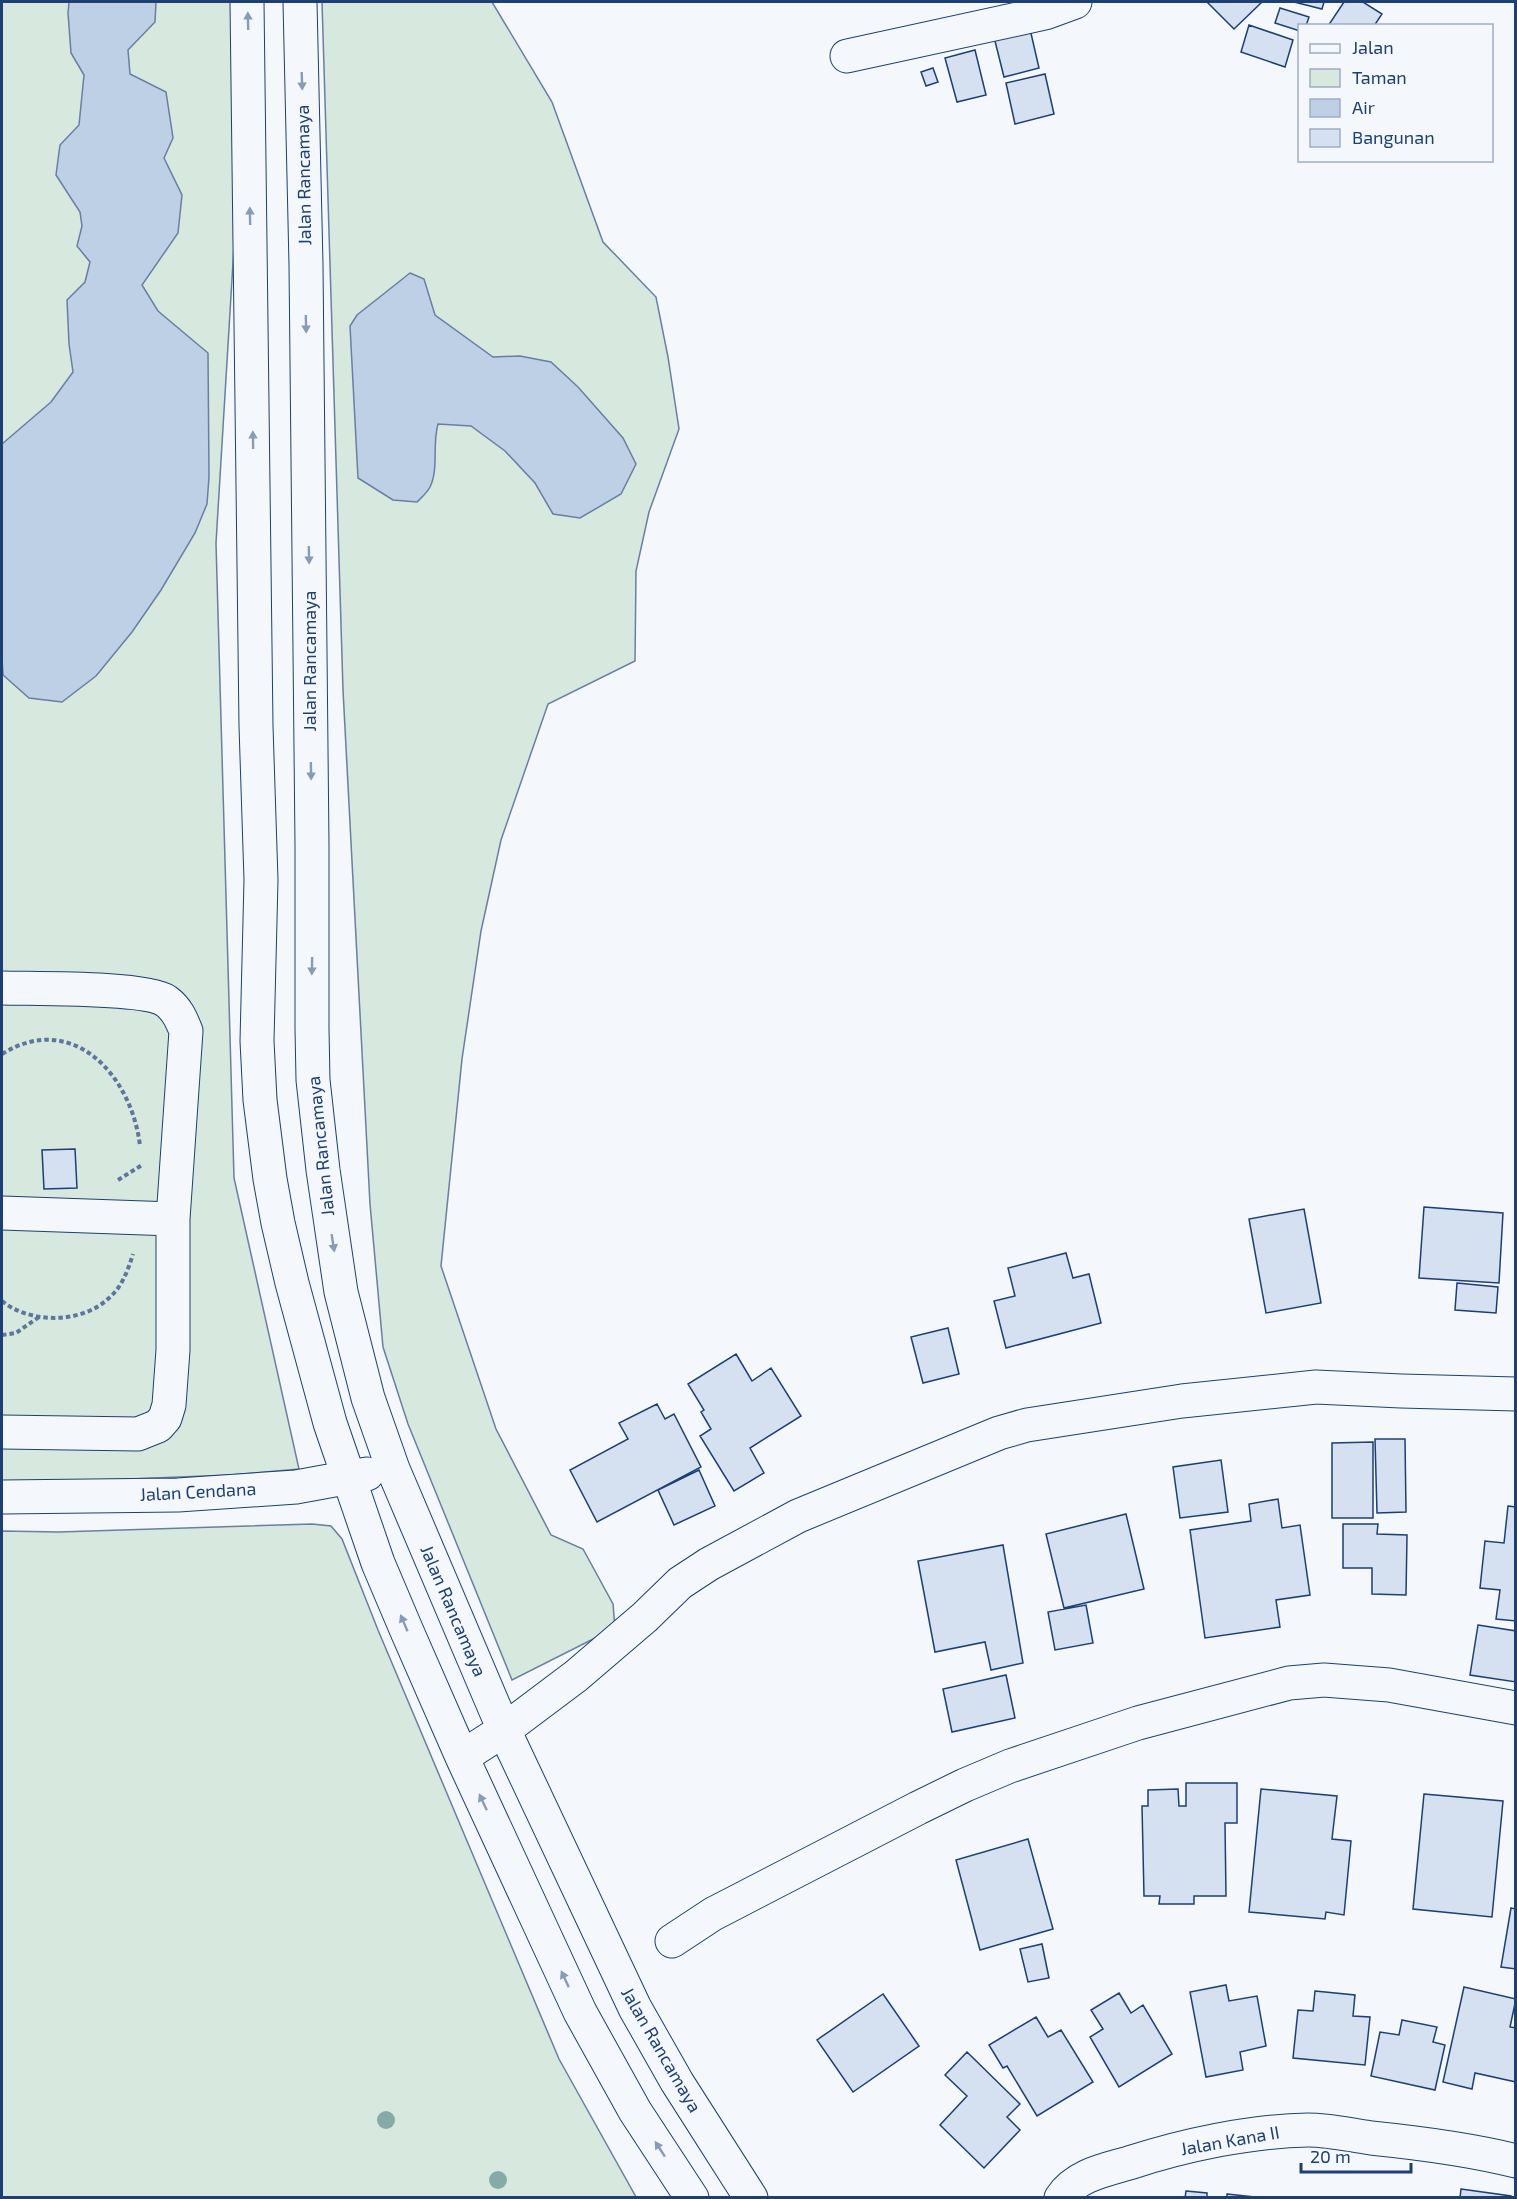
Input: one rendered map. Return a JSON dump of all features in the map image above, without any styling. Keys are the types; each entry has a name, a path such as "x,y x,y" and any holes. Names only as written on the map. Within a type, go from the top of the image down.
{"street":[{"path":"248,2 256,726 261,880 257,990 260,1100 270,1179 292,1282 330,1423 378,1563 462,1757 580,2012 635,2111 692,2198"},
{"name":"Jalan Rancamaya","path":"300,2 306,265 313,1080 323,1170 341,1292 368,1398 393,1469 504,1730 635,2008 677,2082 751,2198"},
{"path":"847,56 1045,13 1075,2"},
{"path":"2,988 133,993 165,1000 179,1013 186,1031 173,1219 173,1350 169,1405 165,1418 150,1431 138,1434 2,1432"},
{"path":"2,1213 173,1219"},
{"path":"462,1757 504,1730 576,1676 645,1617 680,1582 709,1564 798,1516 999,1432 1027,1425 1182,1401 1316,1387 1515,1394"},
{"name":"Jalan Cendana","path":"2,1497 178,1495 296,1487 393,1469"},
{"path":"672,1941 713,1914 750,1894 966,1785 1010,1766 1138,1723 1289,1683 1324,1680 1389,1685 1515,1708"},
{"name":"Jalan Kana II","path":"1061,2198 1077,2182 1100,2170 1178,2149 1281,2131 1310,2130 1400,2140 1515,2161"}],"path":[{"path":"2,1335 16,1333 39,1317"}],"green space":[{"path":"2,2 246,2 248,15 216,543 234,1178 299,1469 230,1475 2,1484"},
{"path":"322,2 492,2 552,102 603,242 656,297 679,429 649,512 636,571 635,661 548,704 501,840 481,931 462,1059 441,1266 496,1429 551,1535 583,1549 613,1604 615,1628 512,1680 408,1424 383,1347 370,1204 343,690"},
{"path":"312,1524 331,1526 342,1539 378,1630 559,2059 636,2197 2,2197 2,1531 59,1532"}],"water":[{"path":"69,2 156,2 155,22 128,50 130,74 166,92 173,138 164,158 182,195 178,233 142,285 158,311 208,353 209,477 207,504 195,533 161,590 132,632 96,676 62,702 29,698 3,675 2,444 51,402 73,372 67,300 85,282 90,262 77,246 82,226 80,212 56,175 60,145 79,125 84,75 71,53"},
{"path":"410,273 424,279 435,315 493,357 520,356 551,362 578,387 623,438 636,464 621,494 580,518 553,514 535,483 505,451 471,426 438,424 433,480 417,502 393,500 358,478 350,326 357,315"}],"building":[{"path":"1207,2 1262,2 1234,29"},
{"path":"1294,2 1324,2 1322,9"},
{"path":"1344,2 1363,2 1382,14 1375,24 1329,24"},
{"path":"1280,8 1309,17 1307,24 1298,24 1298,30 1275,23"},
{"path":"1249,25 1293,40 1285,67 1241,52"},
{"path":"1030,29 1039,68 1004,77 994,37"},
{"path":"975,50 986,95 957,102 945,58"},
{"path":"933,68 938,82 926,86 921,72"},
{"path":"1045,74 1054,114 1015,124 1006,83"},
{"path":"75,1149 77,1188 44,1189 42,1150"},
{"path":"1424,1207 1503,1213 1499,1283 1419,1278"},
{"path":"1304,1209 1321,1303 1266,1313 1249,1219"},
{"path":"1066,1253 1073,1278 1089,1274 1101,1323 1006,1348 994,1301 1015,1296 1008,1268"},
{"path":"1457,1283 1498,1287 1496,1313 1455,1310"},
{"path":"948,1328 959,1374 923,1383 911,1337"},
{"path":"736,1354 752,1381 771,1368 801,1416 750,1448 764,1473 734,1491 700,1436 711,1429 701,1412 704,1410 688,1384"},
{"path":"657,1404 665,1419 674,1414 701,1467 597,1522 570,1470 628,1439 619,1423"},
{"path":"1375,1439 1405,1439 1406,1512 1377,1513"},
{"path":"1373,1442 1373,1518 1332,1518 1332,1443"},
{"path":"1221,1460 1228,1512 1180,1518 1173,1467"},
{"path":"699,1470 715,1506 674,1525 658,1490"},
{"path":"1278,1499 1282,1528 1300,1525 1310,1595 1276,1600 1280,1627 1205,1638 1190,1530 1251,1521 1249,1504"},
{"path":"1508,1506 1516,1507 1516,1621 1496,1619 1500,1590 1480,1588 1485,1541 1504,1543"},
{"path":"1126,1514 1144,1589 1064,1608 1046,1534"},
{"path":"1343,1524 1378,1524 1377,1534 1407,1535 1406,1595 1372,1594 1372,1568 1343,1568"},
{"path":"1003,1545 1023,1663 991,1670 985,1642 935,1652 918,1561"},
{"path":"1086,1605 1093,1643 1055,1650 1048,1612"},
{"path":"1478,1625 1516,1631 1516,1682 1470,1675"},
{"path":"1006,1675 1015,1718 952,1732 943,1689"},
{"path":"1186,1783 1237,1783 1237,1823 1225,1823 1226,1896 1194,1896 1194,1904 1159,1904 1160,1896 1144,1896 1142,1806 1148,1806 1148,1790 1178,1789 1179,1806 1186,1806"},
{"path":"1261,1789 1337,1796 1332,1839 1351,1841 1344,1915 1326,1912 1325,1919 1249,1912"},
{"path":"1424,1794 1503,1801 1492,1917 1413,1909"},
{"path":"1028,1839 1053,1929 980,1950 956,1860"},
{"path":"1511,1908 1516,1909 1516,1969 1501,1967"},
{"path":"1042,1944 1049,1978 1028,1982 1020,1949"},
{"path":"1226,1985 1229,2001 1257,1996 1266,2046 1240,2052 1243,2070 1206,2077 1190,1992"},
{"path":"1464,1987 1516,1999 1510,2027 1516,2028 1516,2082 1475,2073 1472,2089 1443,2082"},
{"path":"1315,1991 1355,1995 1353,2016 1370,2017 1365,2065 1293,2058 1298,2010 1313,2011"},
{"path":"1119,1993 1131,2013 1143,2005 1172,2054 1119,2087 1090,2037 1103,2029 1091,2010"},
{"path":"883,1994 919,2046 853,2092 817,2040"},
{"path":"1036,2017 1048,2037 1061,2030 1093,2082 1037,2116 1007,2066 1003,2068 989,2045"},
{"path":"1402,2020 1437,2027 1433,2042 1445,2045 1435,2090 1371,2076 1380,2032 1399,2035"},
{"path":"967,2052 1020,2104 1007,2117 1020,2130 984,2168 940,2125 967,2096 945,2075"},
{"path":"1461,2189 1511,2196 1511,2198 1460,2198"},
{"path":"1186,2191 1207,2193 1207,2198 1185,2198"},
{"path":"1227,2194 1255,2197 1227,2198"}]}
